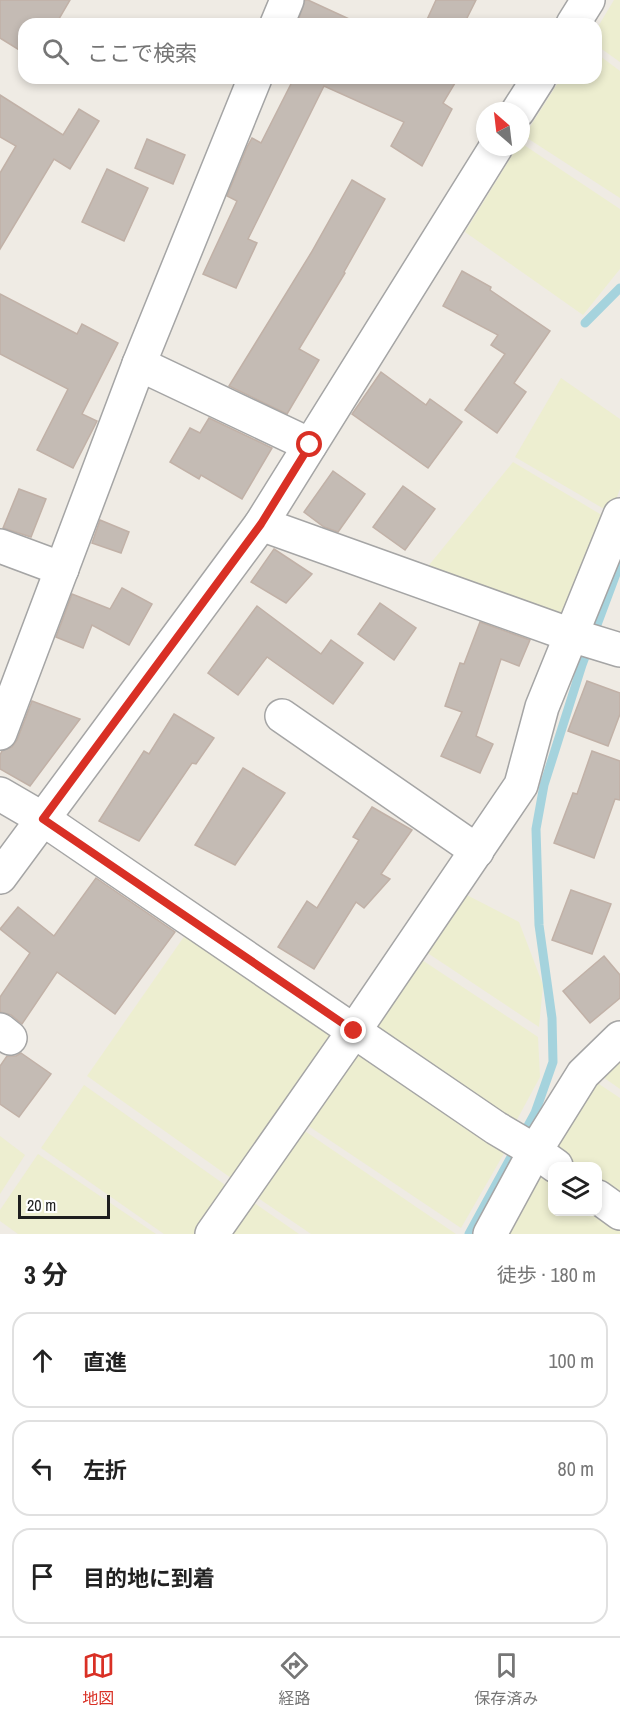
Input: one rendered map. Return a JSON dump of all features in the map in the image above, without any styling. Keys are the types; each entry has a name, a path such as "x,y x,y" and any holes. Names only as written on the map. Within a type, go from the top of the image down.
{"street":[{"path":"280,18 287,0"},
{"path":"577,18 588,0"},
{"path":"0,733 139,364 253,84"},
{"path":"524,102 535,84"},
{"path":"0,877 261,524 490,156"},
{"path":"139,364 310,445"},
{"path":"212,1234 354,1031 521,784 542,707 620,515"},
{"path":"261,524 571,635 620,650"},
{"path":"0,546 62,569"},
{"path":"282,716 477,851"},
{"path":"0,794 43,819 496,1128 545,1159"},
{"path":"490,1234 545,1159 583,1074 620,1038"},
{"path":"602,1200 620,1213"}],"green space":[{"path":"614,0 620,0 620,62 602,49 602,20"},
{"path":"602,58 620,71 620,198 530,140 530,127 557,84 602,84"},
{"path":"530,149 620,209 620,269 583,315 465,232 511,156 530,156"},
{"path":"561,378 620,419 620,489 611,513 515,457"},
{"path":"513,462 610,520 564,622 425,570"},
{"path":"461,892 519,922 543,985 539,1027 423,950"},
{"path":"190,928 339,1029 231,1178 87,1076"},
{"path":"416,956 538,1037 540,1077 513,1127 368,1027"},
{"path":"352,1045 506,1150 461,1228 301,1121"},
{"path":"620,1054 620,1089 600,1075"},
{"path":"593,1080 620,1098 620,1234 502,1234"},
{"path":"84,1085 228,1187 195,1234 164,1234 41,1148"},
{"path":"296,1125 456,1234 311,1234 252,1194"},
{"path":"0,1136 25,1155 0,1194"},
{"path":"38,1154 156,1234 18,1234 0,1221 0,1210"},
{"path":"247,1198 299,1234 221,1234"}],"building":[{"path":"0,0 70,0 60,18 18,18 18,49 0,38"},
{"path":"305,0 308,0 347,18 299,18"},
{"path":"436,0 476,0 467,18 428,18"},
{"path":"291,84 454,84 443,103 452,109 422,166 391,146 404,122 324,86 248,239 257,243 236,288 203,274 237,201 227,196 247,147 252,138 261,143"},
{"path":"0,95 63,135 79,109 99,121 70,169 54,159 0,249 0,173 16,146 0,137"},
{"path":"147,139 185,155 173,184 135,168"},
{"path":"107,169 148,188 124,241 82,222"},
{"path":"352,180 385,199 345,273 299,349 319,360 287,414 229,386 311,253"},
{"path":"462,271 491,287 490,290 550,331 514,383 526,392 497,433 465,410 505,354 491,345 498,335 443,306"},
{"path":"0,294 77,334 82,324 118,343 82,414 97,421 73,468 37,450 68,389 0,354"},
{"path":"381,372 426,405 430,399 462,422 428,468 352,414"},
{"path":"209,418 272,448 242,499 201,475 199,479 170,462 190,428 200,433"},
{"path":"333,471 365,494 338,532 324,527 304,512"},
{"path":"403,486 435,509 405,550 373,527"},
{"path":"19,489 46,499 31,537 3,528"},
{"path":"100,520 129,532 121,553 92,543"},
{"path":"274,549 312,574 286,603 251,582"},
{"path":"122,588 152,604 129,645 92,625 83,648 56,637 72,594 110,609"},
{"path":"380,603 416,628 394,660 358,634"},
{"path":"257,606 321,654 331,640 363,663 333,704 267,657 238,695 208,673"},
{"path":"480,622 530,640 519,666 501,659 476,736 493,744 480,773 441,756 462,712 445,706 460,663 464,664"},
{"path":"587,681 620,693 620,714 608,746 568,731"},
{"path":"32,701 80,719 30,786 0,769 0,755 2,751 12,747 17,740"},
{"path":"174,714 214,738 196,764 192,763 139,841 99,821 144,751 149,754"},
{"path":"592,751 620,761 620,800 615,799 594,858 554,843 573,793 577,794"},
{"path":"243,768 285,793 235,865 195,845"},
{"path":"372,807 412,830 381,874 390,879 364,908 356,902 314,969 278,947 307,901 317,908 359,840 353,837"},
{"path":"96,878 175,932 115,1014 57,972 22,1024 11,1015 0,1012 0,997 30,953 0,929 18,907 54,936"},
{"path":"571,890 611,904 592,954 552,940"},
{"path":"604,956 620,975 620,998 590,1023 563,991"},
{"path":"21,1053 51,1074 19,1117 0,1104 0,1066 7,1056 16,1056"}],"waterway":[{"path":"585,323 620,288"},
{"path":"469,1234 535,1113 553,1062 552,1018 539,925 536,829 544,785 582,665 620,563"}],"route":[{"path":"310,445 261,524 43,819 354,1031"}]}
